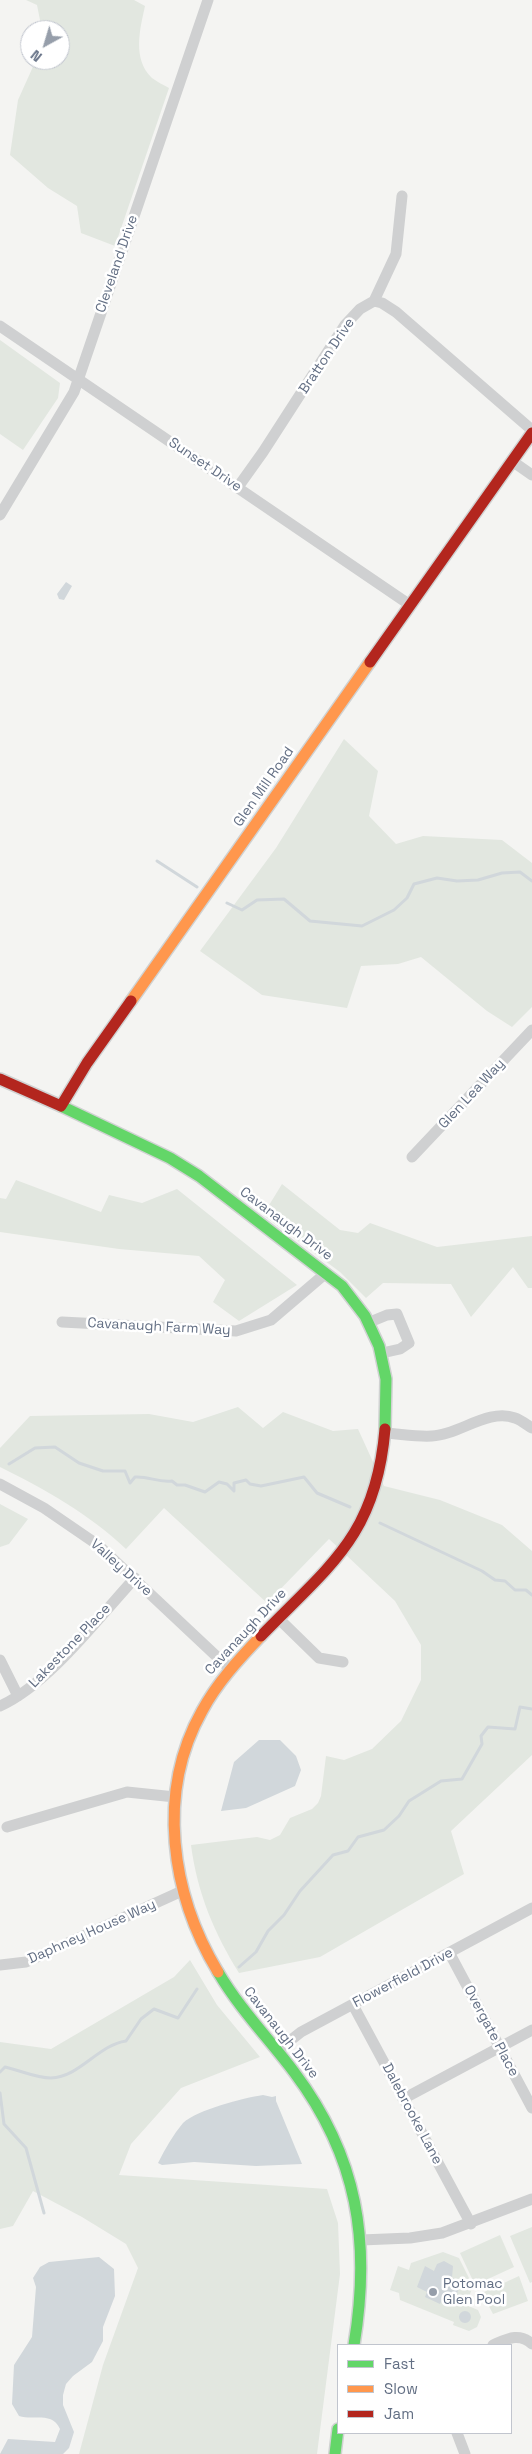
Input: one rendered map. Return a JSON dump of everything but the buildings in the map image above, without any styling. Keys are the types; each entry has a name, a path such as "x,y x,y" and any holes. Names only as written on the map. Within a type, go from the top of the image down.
{"street":[{"name":"Cleveland Drive","path":"0,515 74,392 208,0"},
{"path":"402,196 396,254 374,300 382,302 396,312 532,431"},
{"name":"Bratton Drive","path":"238,487 263,452 345,325 360,309 374,300"},
{"name":"Sunset Drive","path":"0,326 410,606"},
{"name":"Glen Mill Road","path":"60,1106 87,1063 532,431"},
{"path":"512,461 532,475"},
{"name":"Glen Lea Way","path":"412,1157 532,1030"},
{"path":"0,1079 60,1106"},
{"name":"Cavanaugh Drive","path":"60,1106 170,1158 199,1176 342,1286 358,1303 380,1340 388,1399 385,1433 372,1499 359,1528 321,1576 278,1618 212,1691 195,1723 182,1758 175,1797 174,1840 182,1891 196,1932 216,1971 238,2003 277,2051 322,2114 344,2160 357,2201 364,2274 361,2311 354,2344"},
{"name":"Cavanaugh Farm Way","path":"62,1322 236,1331 271,1320 326,1273"},
{"path":"370,1322 387,1315 397,1314 408,1343 400,1349 382,1354"},
{"path":"385,1433 433,1436 457,1431 483,1420 500,1416 515,1418 532,1428"},
{"name":"Valley Drive","path":"0,1484 44,1508 82,1533 135,1578 230,1669"},
{"name":"Lakestone Place","path":"0,1706 18,1696 41,1679 135,1578"},
{"path":"278,1618 319,1658 342,1662"},
{"path":"0,1660 18,1696"},
{"path":"7,1827 127,1792 175,1797"},
{"name":"Daphney House Way","path":"0,1965 26,1962 182,1891"},
{"name":"Flowerfield Drive","path":"277,2051 301,2032 450,1954 532,1908"},
{"name":"Overgate Place","path":"450,1954 532,2108"},
{"name":"Dalebrooke Lane","path":"353,2005 471,2224"},
{"path":"403,2098 532,2030"},
{"path":"361,2240 426,2235 471,2224 532,2199"},
{"path":"495,2344 513,2336 526,2338 532,2344"},
{"path":"335,2454 337,2434"},
{"path":"456,2434 465,2454"}],"shaded area":[{"path":"26,0 134,0 145,6 139,44 142,62 152,78 169,88 115,246 81,233 77,206 48,188 10,155 18,100 32,70 70,70 70,20 40,20 37,5"},
{"path":"0,340 60,383 58,398 23,450 0,434"},
{"path":"66,582 72,586 64,600 59,599 57,594"},
{"path":"344,739 378,771 369,816 396,844 423,836 502,840 532,863 532,1007 512,1027 487,1011 421,957 398,964 361,966 347,1008 262,995 200,951 276,848"},
{"path":"16,1180 101,1212 109,1195 142,1203 177,1189 297,1285 239,1321 213,1302 225,1280 199,1256 119,1249 0,1232 0,1198 6,1199"},
{"path":"282,1184 340,1230 358,1233 370,1223 437,1247 532,1236 532,1288 528,1288 513,1267 471,1317 451,1284 383,1283 366,1298 340,1272 263,1215"},
{"path":"238,1407 263,1428 283,1412 333,1431 358,1429 384,1486 440,1500 502,1525 532,1551 532,1755 451,1831 464,1874 320,1957 239,1973 214,1927 202,1896 191,1845 257,1837 270,1840 280,1835 290,1818 312,1809 318,1803 321,1796 326,1756 344,1760 372,1749 401,1721 421,1680 421,1645 395,1601 329,1539 267,1603 164,1508 126,1549 82,1513 0,1467 0,1448 30,1416 149,1414 193,1422"},
{"path":"0,1504 28,1519 9,1544 0,1547"},
{"path":"259,1740 280,1740 296,1756 301,1770 295,1786 246,1808 221,1811 234,1762"},
{"path":"190,1960 217,2005 260,2057 181,2088 131,2144 119,2175 327,2189 338,2223 340,2274 317,2454 79,2454 103,2365 138,2268 126,2244 82,2217 33,2191 13,2226 0,2229 0,2042 51,2049 174,1977"},
{"path":"263,2095 276,2096 276,2101 302,2164 256,2166 194,2162 162,2165 158,2163 176,2132 190,2118 221,2105"},
{"path":"532,2227 532,2282 530,2283 510,2236"},
{"path":"500,2235 514,2267 475,2285 460,2253"},
{"name":"Potomac Glen Pool","path":"443,2252 459,2258 473,2286 466,2305 478,2310 481,2317 477,2327 469,2331 453,2325 454,2322 400,2300 399,2293 390,2290 398,2266 409,2270 411,2263"},
{"path":"99,2257 114,2269 115,2296 103,2327 103,2341 92,2362 73,2376 66,2384 63,2405 74,2432 69,2448 63,2454 0,2454 8,2439 55,2442 60,2429 57,2423 47,2418 19,2416 12,2404 14,2365 32,2337 36,2287 33,2278 40,2267 49,2262"},
{"path":"444,2261 453,2266 452,2278 462,2282 453,2302 443,2298 440,2304 425,2297 427,2292 417,2287 425,2266 434,2271 437,2264"},
{"path":"519,2276 528,2301 493,2314 482,2293"},
{"path":"463,2311 467,2311 471,2317 467,2323 463,2323 459,2319 459,2315"}],"waterway":[{"path":"157,861 197,887"},
{"path":"227,903 242,910 257,900 284,899 310,921 362,926 394,910 407,898 414,884 437,878 457,881 478,880 502,873 520,872 532,881"},
{"path":"9,1464 35,1448 55,1447 79,1463 103,1471 125,1471 130,1483 135,1477 145,1477 172,1481 177,1485 185,1485 205,1492 219,1482 227,1484 234,1491 234,1483 246,1480 250,1484 261,1486 304,1477 317,1493 350,1507"},
{"path":"380,1523 482,1571 495,1580 505,1581 515,1590 526,1590 532,1595"},
{"path":"239,1967 256,1952 268,1931 284,1915 300,1891 333,1855 348,1851 358,1837 384,1830 399,1816 409,1801 441,1781 462,1779 482,1744 481,1736 488,1727 515,1729 520,1707 532,1709"},
{"path":"0,2072 5,2067 45,2078 61,2076 71,2072 107,2048 126,2041 141,2019 154,2009 178,2018 197,1989"},
{"path":"0,2093 4,2124 26,2148 44,2213"}],"traffic: fast":[{"path":"61,1106 170,1158 199,1176 342,1286 365,1316 379,1346 386,1379 385,1429"},
{"path":"218,1972 235,1998 294,2072 316,2104 333,2136 346,2169 354,2202 359,2236 361,2271 354,2344"},
{"path":"335,2454 337,2434"}],"traffic: slow":[{"path":"131,1001 370,662"},
{"path":"218,1972 202,1942 189,1910 180,1877 175,1843 174,1809 178,1775 188,1743 202,1711 214,1691 261,1636"}],"traffic: jam":[{"path":"370,662 532,433"},
{"path":"0,1079 61,1106 87,1063 131,1001"},
{"path":"261,1636 328,1568 346,1546 360,1523 372,1496 380,1466 385,1429"}],"place":[{"name":"Potomac Glen Pool","path":"433,2292"}]}
